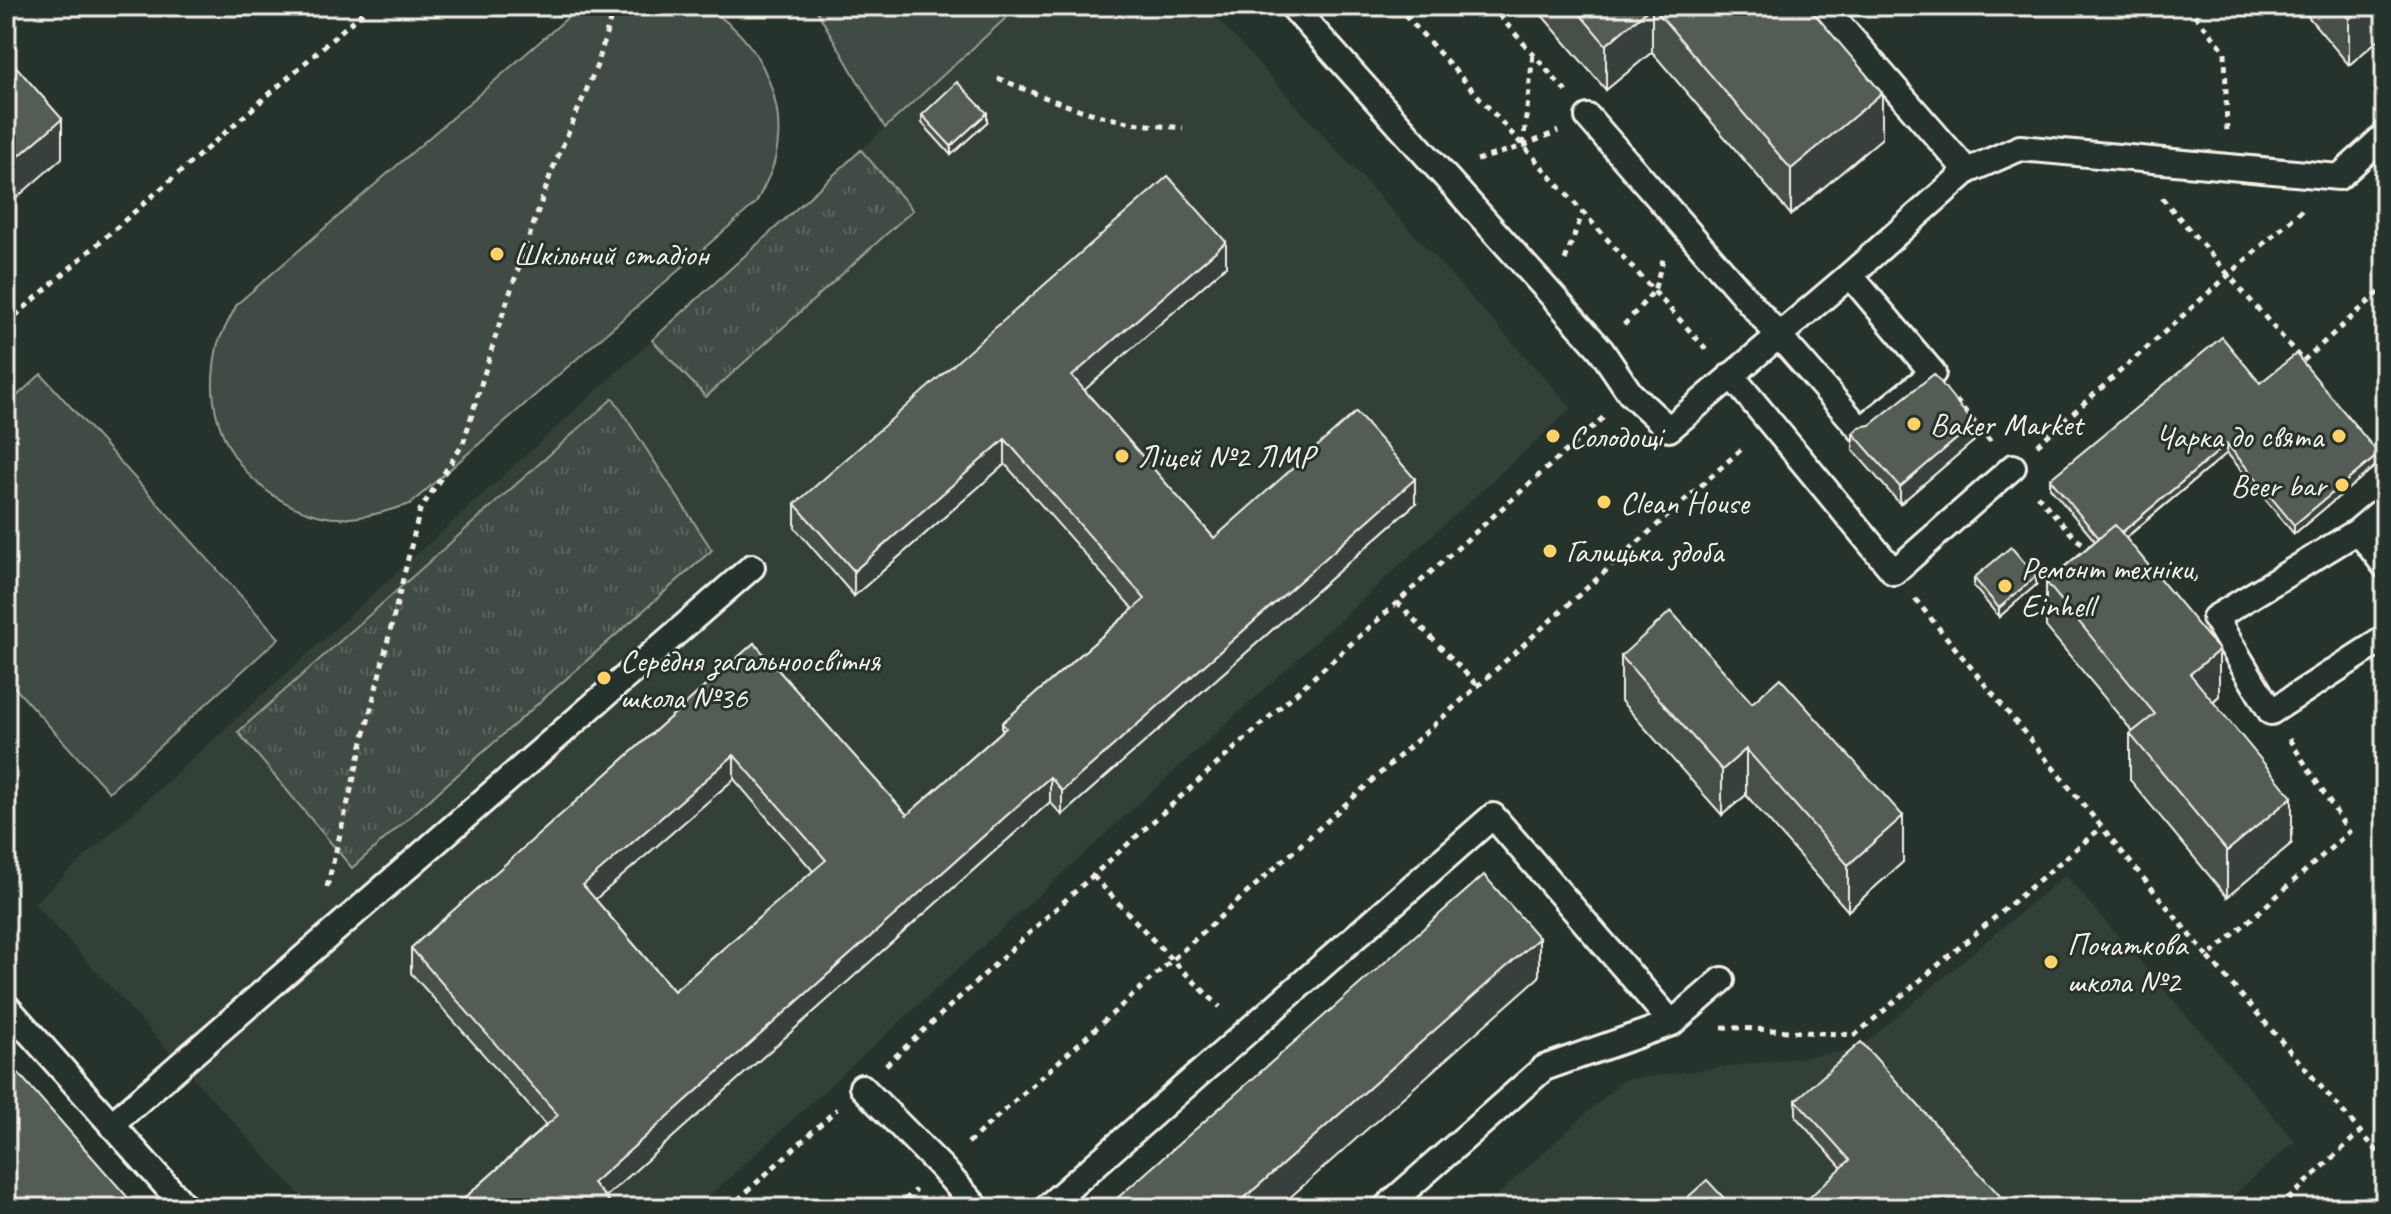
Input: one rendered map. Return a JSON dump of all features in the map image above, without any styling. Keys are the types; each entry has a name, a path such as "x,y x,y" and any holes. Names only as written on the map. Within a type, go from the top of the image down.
{"lane":[{"path":"1292,6 1601,350 1630,393 1669,429 1967,171 2020,148 2339,177 2385,135"},
{"path":"1823,6 1967,171"},
{"path":"1588,117 1861,430 1933,373 1850,275"},
{"path":"1731,375 1894,572 2013,467"},
{"path":"2385,508 2358,531 2215,618 2271,712 2385,638"},
{"path":"2358,531 2385,566"},
{"path":"111,1125 752,567"},
{"path":"1046,1208 1493,816 1672,1023"},
{"path":"1385,1208 1544,1068 1672,1023 1722,980"},
{"path":"6,1006 186,1208"},
{"path":"862,1087 977,1208"}],"path":[{"path":"6,324 370,6"},
{"path":"327,890 420,510 463,444 499,325 551,173 598,63 614,6"},
{"path":"1397,6 1731,375"},
{"path":"1491,6 1588,117"},
{"path":"2187,6 2225,51 2229,167"},
{"path":"1523,146 1533,54"},
{"path":"998,78 1090,113 1133,123 1183,128"},
{"path":"2126,158 2303,361 2385,287"},
{"path":"2013,467 2339,177"},
{"path":"1601,350 1654,291"},
{"path":"1933,373 2076,539 2104,555"},
{"path":"729,1208 1630,393"},
{"path":"896,1208 1770,424"},
{"path":"1894,572 2208,957 2385,1160"},
{"path":"1397,602 1478,686"},
{"path":"2208,957 2349,832 2271,712"},
{"path":"1672,1023 1855,1035 2101,828"},
{"path":"1093,876 1172,960 1246,1032"},
{"path":"2279,1208 2360,1132"}],"shaded area":[{"path":"1019,6 1206,6 1572,408 696,1208 312,1208 34,903"},
{"name":"Початкова школа №2","path":"2065,875 2295,1141 2219,1208 1483,1208 1623,1080 1857,1050"}],"green space":[{"name":"Шкільний стадіон","path":"581,6 702,6 742,36 771,86 778,124 774,163 756,203 410,504 366,516 332,518 296,508 274,496 238,462 217,418 213,393 216,352 237,304"},
{"path":"814,6 1019,6 885,128"},
{"path":"861,150 913,210 706,397 652,340"},
{"path":"41,374 279,638 109,792 6,678 6,406"},
{"path":"613,398 712,550 352,868 238,732"}],"building":[{"path":"1573,6 1652,6 1606,45"},
{"path":"1652,6 1808,6 1882,93 1791,169"},
{"path":"2338,6 2364,6 2349,19"},
{"path":"6,55 62,119 6,167"},
{"path":"957,82 987,113 951,146 922,115"},
{"path":"1168,176 1226,242 1072,376 1214,538 1356,412 1415,479 1062,791 1050,777 593,1183 615,1208 461,1208 458,1204 558,1115 411,948 754,643 907,815 1006,728 1002,723 1145,599 1005,439 854,571 795,504","holes":["734,755 826,860 674,991 583,885"]},
{"path":"2222,337 2260,383 2296,354 2379,454 2294,525 2227,444 2122,532 2115,525 2099,538 2050,479"},
{"path":"1934,374 1974,424 1900,487 1853,433 1859,427 1870,425"},
{"path":"2115,525 2219,650 2190,674 2292,797 2227,851 2130,734 2155,714 2046,582"},
{"name":"Ремонт техніки, Einhell","path":"2011,547 2036,576 1999,608 1974,578"},
{"path":"1671,611 1752,703 1780,678 1903,816 1848,865 1746,749 1722,770 1621,656"},
{"path":"1484,875 1539,938 1233,1208 1106,1208"},
{"path":"1861,1042 2011,1208 1798,1208 1850,1160 1796,1100"},
{"path":"6,1059 137,1208 6,1208"},
{"path":"1707,1180 1733,1208 1676,1208"}],"place":[{"name":"Шкільний стадіон","path":"497,254"},
{"name":"Baker Market","path":"1914,424"},
{"name":"Солодощі","path":"1553,436"},
{"name":"Чарка до свята","path":"2339,436"},
{"name":"Ліцей №2 ЛМР","path":"1122,456"},
{"name":"Beer bar","path":"2342,485"},
{"name":"Clean House","path":"1604,502"},
{"name":"Галицька здоба","path":"1550,551"},
{"name":"Ремонт техніки, Einhell","path":"2005,586"},
{"name":"Середня загальноосвітня школа №36","path":"604,678"},
{"name":"Початкова школа №2","path":"2051,962"}]}
